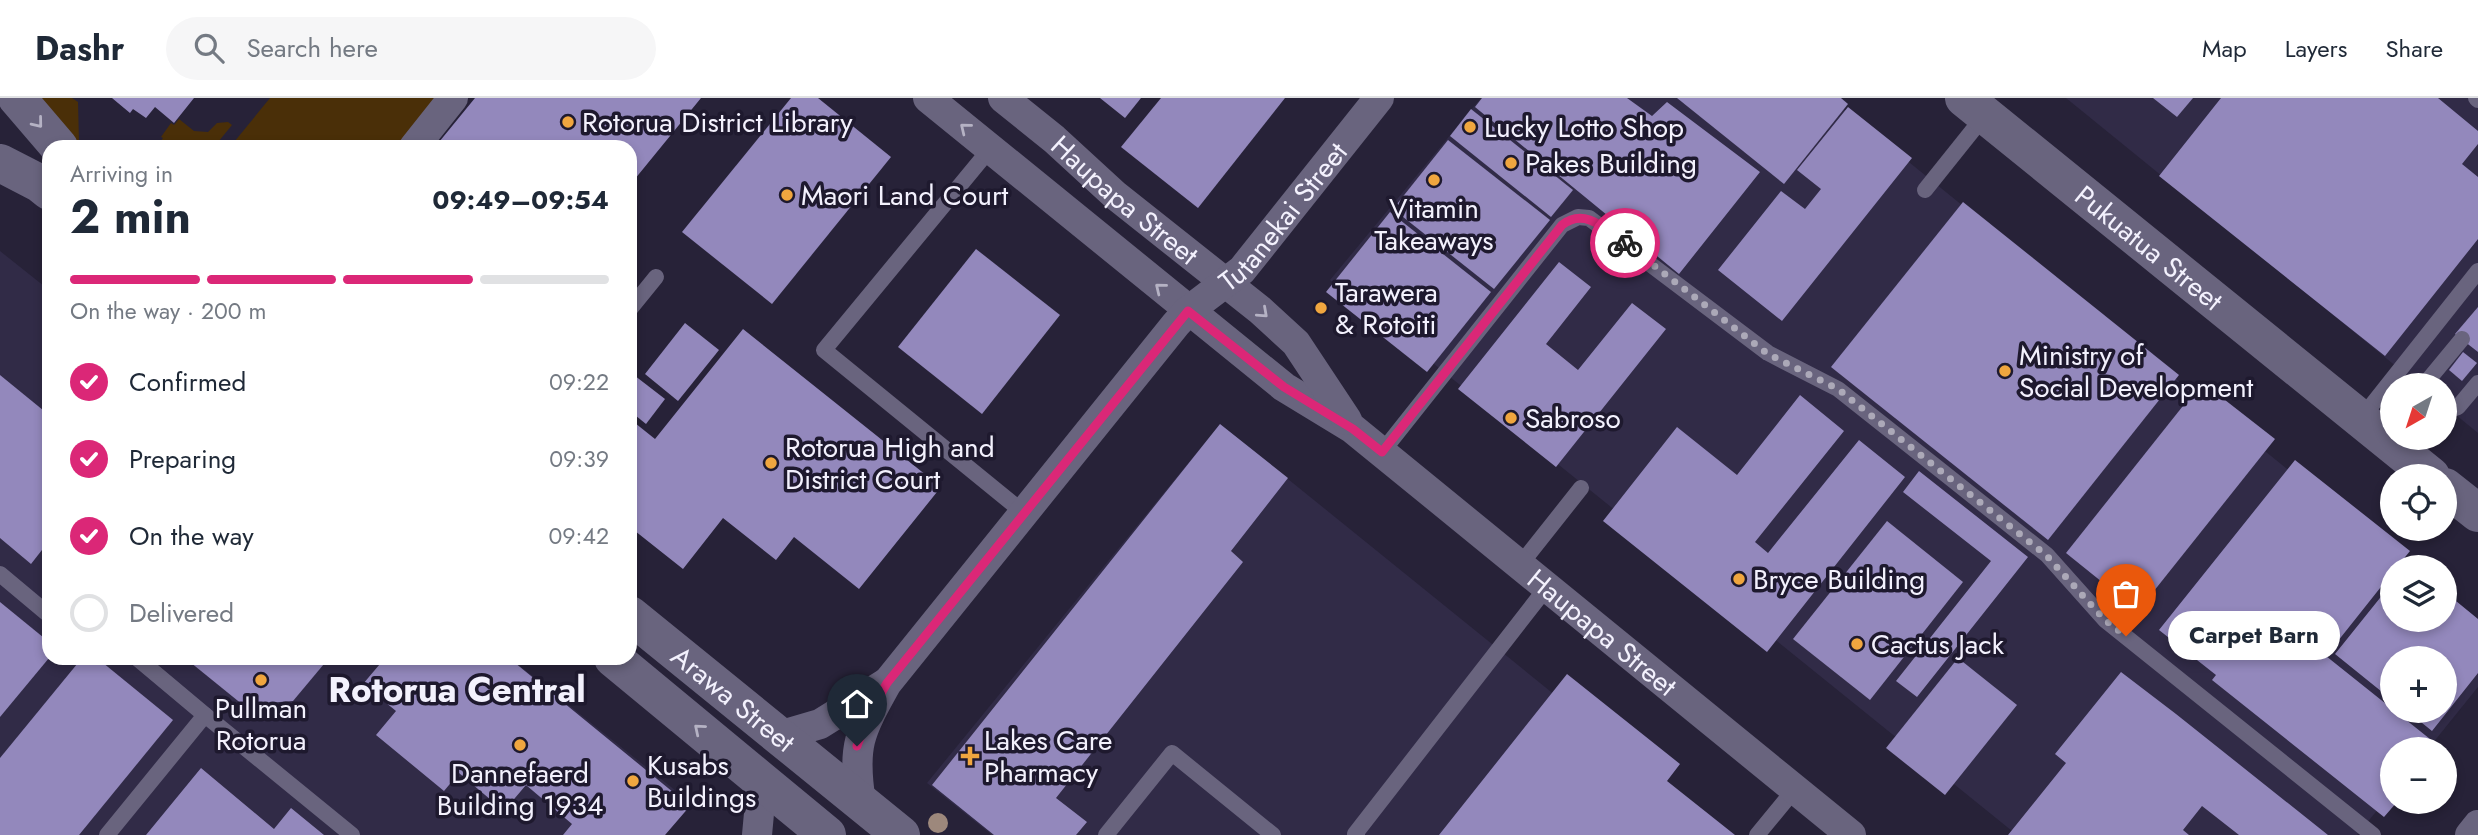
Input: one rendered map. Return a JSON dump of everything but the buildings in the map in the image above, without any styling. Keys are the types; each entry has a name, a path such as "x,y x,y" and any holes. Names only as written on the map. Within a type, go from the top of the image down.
{"main road":[{"path":"17,98 53,140"},
{"name":"Pukuatua Street","path":"1975,106 2380,427"},
{"path":"0,163 42,185"},
{"name":"Pukuatua Street","path":"2405,450 2419,464"},
{"path":"2457,496 2478,513"},
{"name":"Arawa Street","path":"637,621 901,835"},
{"name":"Arawa Street","path":"621,665 827,835"}],"street":[{"path":"420,140 453,98"},
{"name":"Haupapa Street","path":"928,98 1284,387 1353,429 1382,452 1851,835"},
{"name":"Haupapa Street","path":"1003,98 1054,139 1115,195 1226,282 1296,343 1353,429"},
{"name":"Tutanekai Street","path":"861,803 856,770 857,746 868,716 887,683 1188,311 1241,270 1380,98"},
{"name":"Tutanekai Street","path":"779,736 820,724 887,683"},
{"path":"757,835 762,782"},
{"path":"2470,835 2478,825"}],"lane":[{"path":"1925,190 1975,106"},
{"path":"990,149 824,350 1024,513"},
{"path":"1382,452 1562,225 1578,217 1589,218 1768,354 1838,389 2046,555 2105,620 2373,835"},
{"path":"2422,373 2478,271"},
{"path":"637,300 656,277"},
{"path":"2434,373 2462,339"},
{"path":"2457,407 2478,383"},
{"path":"1520,565 1581,488"},
{"path":"0,574 42,609"},
{"path":"1356,835 1429,729 1547,587"},
{"path":"145,665 352,835"},
{"path":"107,835 205,715"},
{"path":"1106,835 1172,753 1273,835"},
{"path":"1757,835 1795,789"}],"shaded area":[{"path":"37,98 72,98 78,102 79,140 63,130"},
{"path":"270,98 437,98 403,140 236,140"},
{"path":"1481,98 1830,98 2393,555 2380,555 2380,632 2457,632 2457,607 2478,624 2478,687 2457,713 2457,646 2380,646 2380,723 2449,723 2438,737 2380,737 2380,807 2357,835 2017,835 1330,280"},
{"path":"2066,98 2478,98 2478,433 2457,416 2457,373 2404,373"},
{"path":"179,119 194,131 208,132 217,123 228,122 232,125 220,140 162,140 171,123 174,125"},
{"path":"0,251 42,284 42,665 519,665 691,803 665,835 5,835 0,831"},
{"path":"1220,424 1728,835 992,835 927,783"}],"way so far":[{"path":"1625,243 1768,354 1838,389 2046,555 2105,620 2126,636"}],"place":[{"name":"Rotorua District Library","path":"568,122"},
{"name":"Lucky Lotto Shop","path":"1470,127"},
{"name":"Pakes Building","path":"1511,163"},
{"name":"Vitamin Takeaways","path":"1434,180"},
{"name":"Maori Land Court","path":"787,195"},
{"name":"Tarawera & Rotoiti","path":"1321,308"},
{"name":"Ministry of Social Development","path":"2005,371"},
{"name":"Sabroso","path":"1511,418"},
{"name":"Rotorua High and District Court","path":"771,463"},
{"name":"Bryce Building","path":"1739,579"},
{"name":"Carpet Barn","path":"2126,636"},
{"name":"Cactus Jack","path":"1857,644"},
{"name":"Pullman Rotorua","path":"261,680"},
{"name":"Dannefaerd Building 1934","path":"520,745"},
{"name":"Lakes Care Pharmacy","path":"970,756"},
{"name":"Kusabs Buildings","path":"633,781"}],"district":[{"name":"Rotorua Central","path":"457,690"}],"route":[{"path":"857,746 868,716 887,683 1188,311 1284,387 1353,429 1382,452 1562,225 1578,217 1589,218 1625,243"}]}
